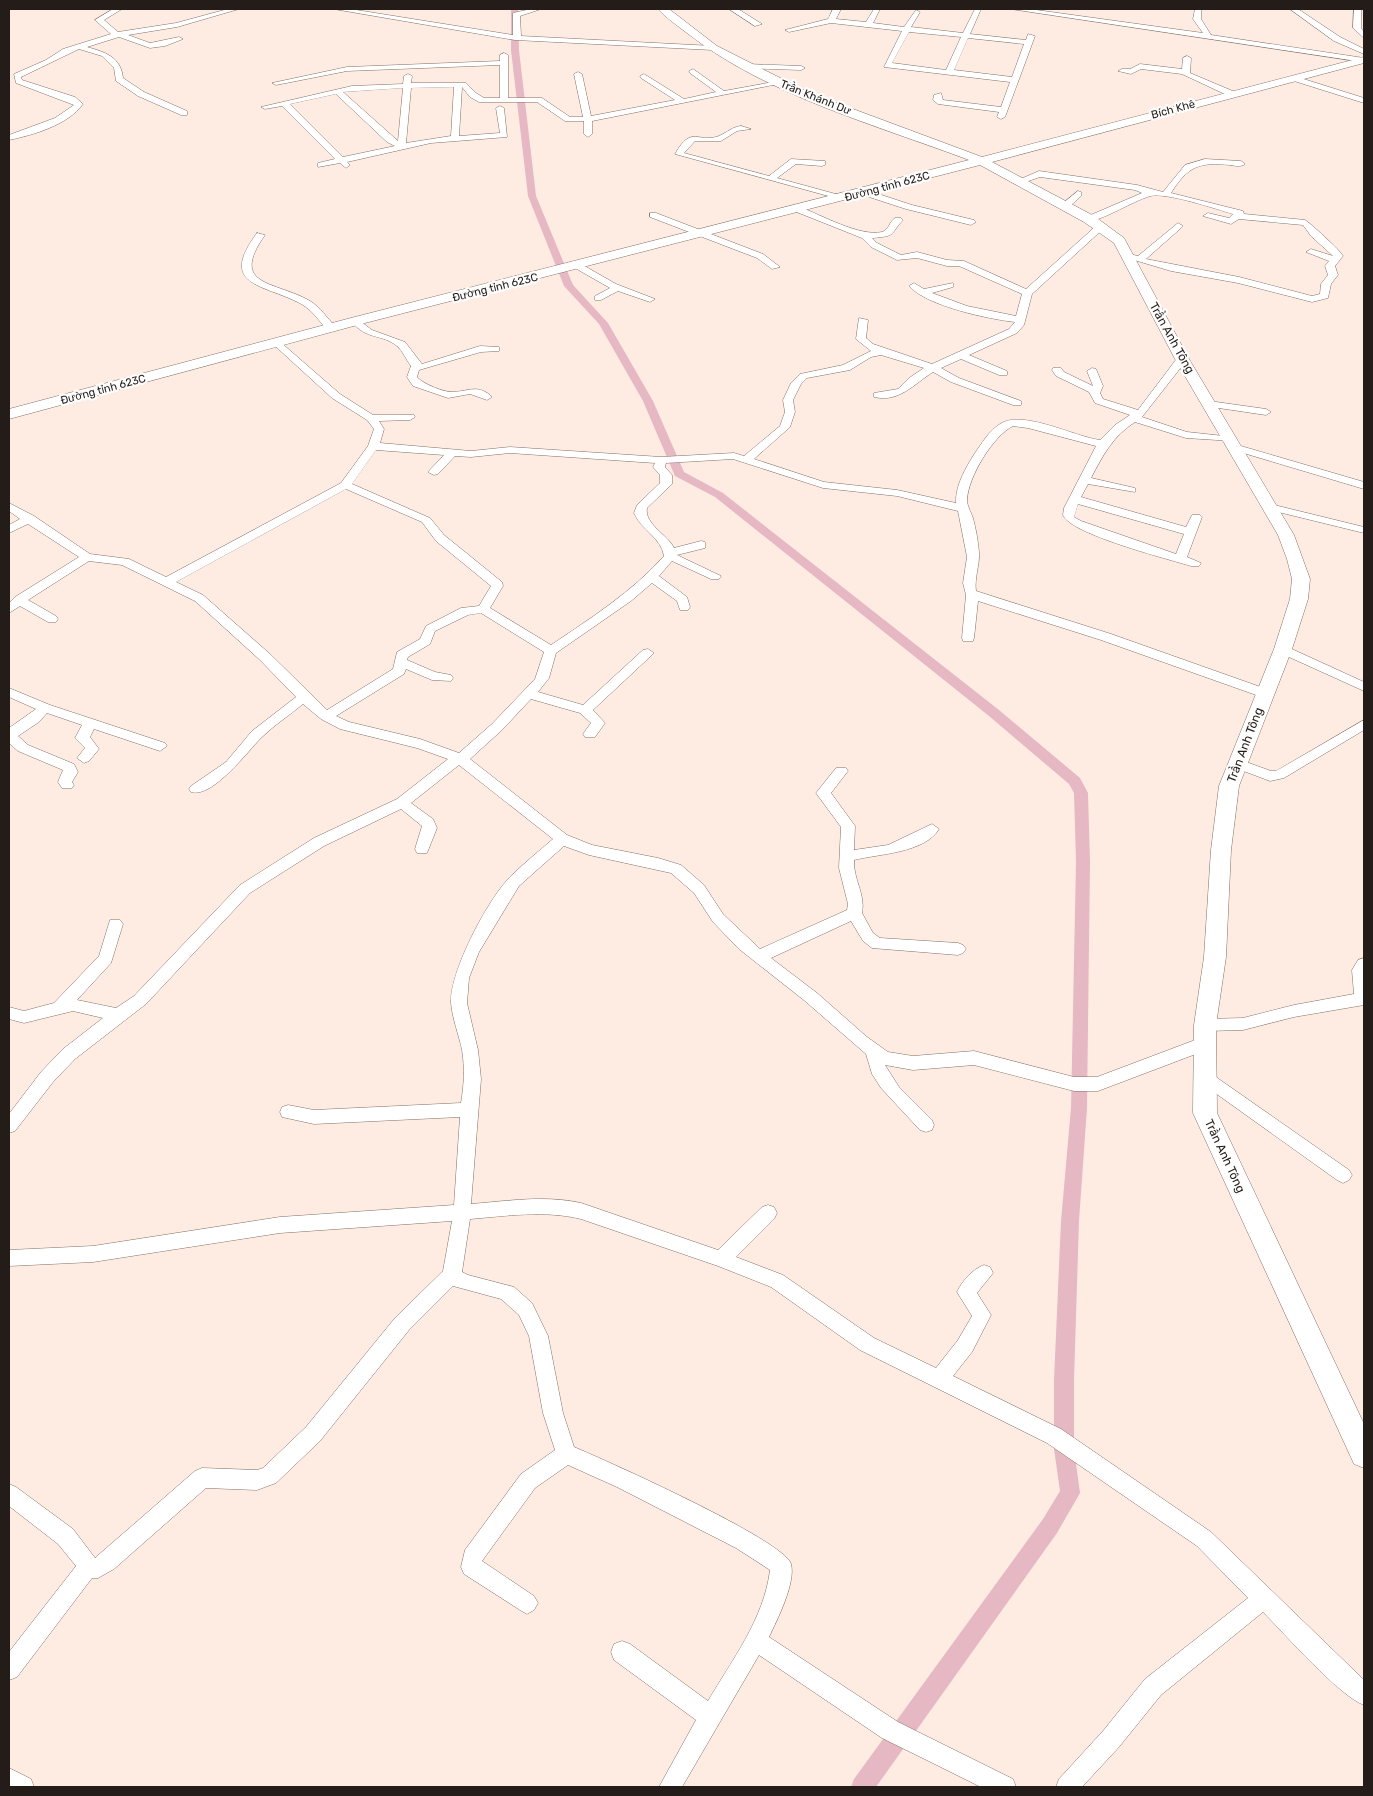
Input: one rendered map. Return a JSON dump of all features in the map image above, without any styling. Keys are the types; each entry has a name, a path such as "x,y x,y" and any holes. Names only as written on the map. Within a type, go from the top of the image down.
{"street":[{"path":"118,9 99,20 119,35 138,44 150,46 179,39"},
{"path":"9,138 66,116 76,109 79,104 76,101 19,81 16,77 49,62 66,51 119,35 184,23 235,9"},
{"path":"338,9 515,38 713,48"},
{"path":"515,38 516,15 538,9"},
{"name":"Trần Khánh Dư","path":"663,9 713,48 779,83 806,95 982,161"},
{"path":"732,9 758,24"},
{"path":"831,21 837,9"},
{"path":"868,25 877,9"},
{"path":"949,72 978,9"},
{"path":"1015,9 1364,60"},
{"path":"1198,9 1197,19 1209,37"},
{"path":"1294,9 1337,39 1364,52"},
{"path":"1357,9 1364,36"},
{"path":"916,12 887,65 1015,80"},
{"path":"789,30 831,21 966,36 1030,39 1002,113 941,102 937,100 938,94"},
{"path":"79,47 106,54 118,68 119,79 142,94 184,113"},
{"path":"1184,72 1187,58"},
{"path":"276,83 347,69 408,67 504,59 502,104 504,135 455,137 402,146 321,165"},
{"name":"Bích Khê","path":"982,161 1364,60"},
{"path":"746,66 801,68"},
{"path":"1122,71 1131,72 1140,66 1184,72 1232,94"},
{"path":"402,146 408,67"},
{"path":"693,71 723,94"},
{"path":"578,74 588,120 588,134"},
{"path":"644,76 682,101"},
{"path":"1294,78 1364,101"},
{"path":"264,107 352,88 458,84 466,85 473,95 482,100 502,104 539,100 568,119 588,120 779,83"},
{"path":"455,137 458,84"},
{"path":"337,91 390,140 402,146"},
{"path":"284,103 348,167"},
{"path":"747,130 733,129 719,138 693,138 684,146 679,154 840,198"},
{"path":"771,179 794,161 822,163"},
{"name":"Trần Anh Tông","path":"982,161 1020,181 1072,200 1095,223 1119,241 1134,259 1182,359 1286,535 1296,560 1301,579 1299,599 1283,649 1264,693 1229,786 1221,850 1215,957 1204,1034 1203,1075 1205,1113 1364,1454"},
{"name":"Đường tỉnh 623C","path":"9,414 356,321 982,161"},
{"path":"1166,194 1178,174 1195,162 1241,164"},
{"path":"1020,181 1039,174 1137,188 1148,194"},
{"path":"863,192 909,207 971,222"},
{"path":"878,395 902,392 913,380 932,368 963,356 1013,331 1020,319 1027,294 1095,223 1114,210 1148,194 1166,194 1211,201 1240,214 1240,216"},
{"path":"797,209 865,236 874,245 900,258 914,255 947,263 961,263 1000,279 1027,294"},
{"path":"653,215 760,256 776,267"},
{"path":"1134,259 1239,280 1312,299 1324,296 1326,284 1333,275 1330,266 1336,260 1337,253 1314,234 1310,226 1305,223 1240,216 1231,221 1208,216"},
{"path":"865,236 885,234 892,230 894,223 898,220"},
{"path":"1134,259 1178,226"},
{"path":"260,235 246,258 245,266 249,275 264,286 308,304 331,328"},
{"path":"1311,252 1336,260"},
{"path":"567,268 650,299"},
{"path":"598,298 639,284"},
{"path":"922,293 950,285"},
{"path":"914,286 922,293 964,307 1020,319"},
{"path":"863,320 862,339 869,346 881,352 932,368 955,380 1017,403"},
{"path":"356,321 368,334 399,343 417,366"},
{"path":"166,582 345,485 373,446 379,429 371,418 336,396 278,343"},
{"path":"487,397 470,391 452,396 423,386 412,377 413,370 417,366 432,364 480,349 495,349"},
{"path":"747,459 785,428 790,412 788,400 800,379 846,368 868,355 881,352"},
{"path":"963,356 1003,373"},
{"path":"1182,359 1137,416 1120,427 1103,444 1068,515 1074,522 1091,531 1195,563"},
{"path":"432,364 450,369"},
{"path":"1057,370 1060,374 1095,392"},
{"path":"1092,371 1098,386 1095,392 1096,400 1186,435 1231,443 1364,486"},
{"path":"1210,404 1266,412"},
{"path":"371,418 410,417"},
{"path":"968,638 972,595 968,583 973,565 966,515 962,508 961,499 974,464 996,432 1008,423 1020,423 1073,439 1103,444"},
{"path":"373,446 471,454 510,450 668,459 734,456 814,482 838,487 897,493 962,508"},
{"path":"434,472 452,453"},
{"path":"668,459 659,467 666,475 666,484 641,507 640,513 650,529 666,542 670,554 716,576"},
{"path":"838,487 838,480 842,474"},
{"path":"1085,480 1131,490"},
{"path":"345,485 426,520 440,538 496,582 497,586 483,609"},
{"path":"1075,499 1190,532"},
{"path":"9,506 87,557 125,562 199,598 265,657 304,697 326,716 345,726 420,744 460,758 562,839 589,850 658,863 676,869 699,889 718,918 744,945 760,956 874,1052 884,1058 900,1062 984,1059 1079,1084 1098,1084 1204,1034 1294,1010 1363,999 1360,970 1364,964"},
{"path":"1270,508 1291,510 1364,530"},
{"path":"9,530 30,518"},
{"path":"1180,558 1196,518"},
{"path":"9,1126 64,1060 118,1015 140,1000 245,888 318,842 402,803 460,758 530,694 545,675 546,660 551,651 627,598 652,577 670,554 701,545"},
{"path":"9,609 19,600 87,557"},
{"path":"652,577 683,600 684,606"},
{"path":"972,595 1106,637 1264,693"},
{"path":"19,600 52,619"},
{"path":"326,716 398,671 402,655 425,641 430,629 465,611 483,609 551,651"},
{"path":"1283,649 1364,687"},
{"path":"585,710 648,653"},
{"path":"400,662 432,676 446,678"},
{"path":"9,692 45,708 160,746"},
{"path":"530,694 585,710 598,723 590,734"},
{"path":"196,789 221,773 236,759 257,734 304,697"},
{"path":"45,708 34,719 11,733 11,737 23,748 69,767 71,772 66,782 67,785"},
{"path":"84,758 92,749 90,743 82,738 91,722"},
{"path":"1238,764 1270,776 1279,776 1364,724"},
{"path":"840,771 822,793 848,826 846,868 856,904 854,913 868,937 877,944 958,949"},
{"path":"402,803 428,823 430,828 422,850"},
{"path":"846,857 870,851 890,850 917,839 932,829"},
{"path":"87,1568 98,1568 107,1562 202,1478 257,1480 269,1476 313,1434 402,1324 452,1274 462,1211 468,1110 473,1079 470,1050 459,1003 461,978 472,950 501,900 514,882 562,839"},
{"path":"760,956 854,913"},
{"path":"60,1007 106,959 115,924"},
{"path":"9,1013 24,1017 73,1005 118,1015"},
{"path":"874,1052 876,1066 887,1086 926,1125"},
{"path":"1203,1075 1343,1175"},
{"path":"288,1112 314,1116 468,1110"},
{"path":"9,1258 93,1254 280,1224 370,1220 538,1206 563,1207 721,1259 776,1281 822,1310 867,1344 938,1378 1062,1442 1204,1539 1263,1599 1364,1694"},
{"path":"721,1259 768,1213"},
{"path":"938,1378 965,1346 982,1315 966,1292 984,1273"},
{"path":"452,1274 459,1282 495,1288 515,1298 531,1316 539,1340 553,1413 566,1454 647,1491 776,1560 781,1566 780,1579 774,1600 755,1640 670,1787"},
{"path":"527,1603 471,1567 472,1557 485,1542 514,1497 538,1470 553,1464 566,1454"},
{"path":"9,1494 69,1540 85,1560 87,1568"},
{"path":"9,1669 87,1568"},
{"path":"1067,1787 1111,1739 1153,1687 1263,1599"},
{"path":"755,1640 890,1730 1004,1787"},
{"path":"622,1652 711,1717"},
{"path":"9,1779 24,1787"}],"waterway":[{"path":"514,9 515,50 532,196 569,286 603,323 648,401 679,474 719,495 994,713 1075,781 1081,793 1083,862 1079,1108 1070,1221 1064,1380 1064,1449 1070,1493 1050,1526 862,1787"}]}
